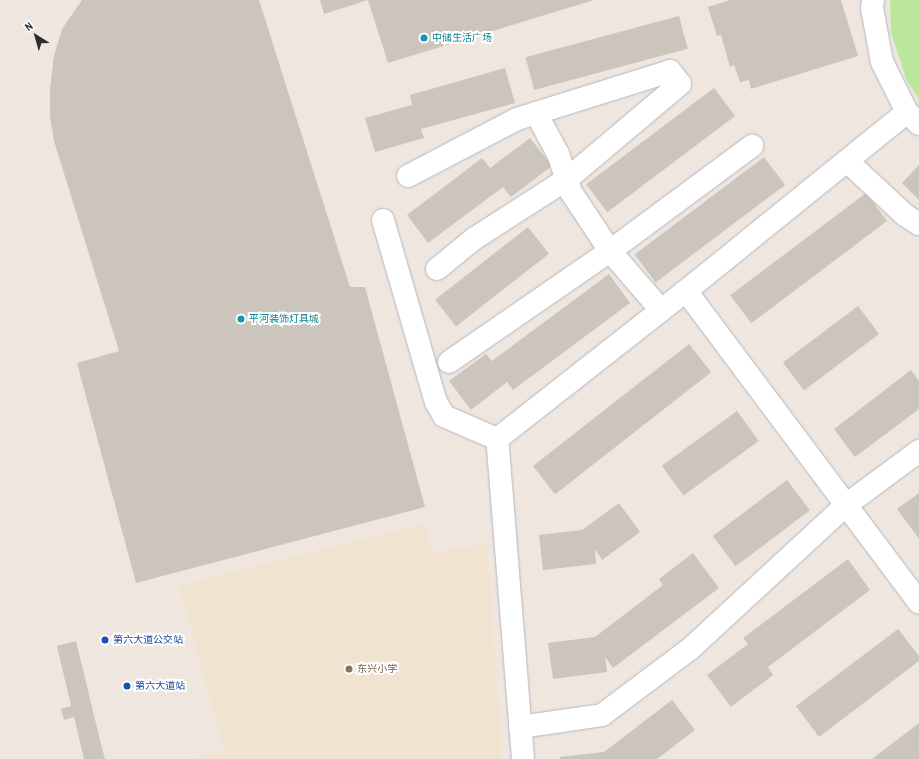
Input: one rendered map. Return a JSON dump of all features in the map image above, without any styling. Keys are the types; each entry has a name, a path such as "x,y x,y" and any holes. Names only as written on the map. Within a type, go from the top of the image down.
{"street":[{"path":"497,439 686,292 847,161 913,118 882,62 872,8 873,0"},
{"path":"408,176 518,119 670,71 680,84 567,179 475,238 437,269"},
{"path":"536,113 558,154 571,192 610,251 661,310"},
{"path":"449,362 610,251 752,146"},
{"path":"847,161 905,215 919,224"},
{"path":"383,220 436,402 444,416 497,439"},
{"path":"686,292 919,602"},
{"path":"497,439 522,759"},
{"path":"520,727 602,715 690,649 846,505 919,451"}],"shaded area":[{"name":"东兴小学","path":"425,523 433,553 487,543 502,759 192,759 224,751 179,586"}],"green space":[{"path":"890,0 919,0 919,99 907,81 891,33"}],"building":[{"name":"平河装饰灯具城","path":"82,0 259,0 350,287 365,287 425,507 136,583 77,363 119,351 54,141 50,116 50,88 54,56 62,29"},
{"path":"320,0 368,0 324,14"},
{"name":"中储生活广场","path":"368,0 594,0 388,63"},
{"path":"730,0 841,0 858,56 751,89 749,80 740,82 734,65 730,67 721,35 717,36 708,7"},
{"path":"679,16 688,49 534,90 525,57"},
{"path":"505,68 515,103 421,129 424,138 375,152 365,118 412,105 410,95"},
{"path":"714,88 735,116 607,212 586,184"},
{"path":"530,138 552,166 511,197 503,187 428,243 407,215 482,158 490,168"},
{"path":"764,157 785,185 656,282 635,254"},
{"path":"919,165 919,200 902,183"},
{"path":"866,193 887,221 751,323 730,295"},
{"path":"528,227 549,254 456,326 435,300"},
{"path":"609,274 630,303 513,390 507,382 471,410 449,381 486,354 492,361"},
{"path":"858,306 879,334 804,391 783,363"},
{"path":"689,344 711,372 555,494 533,466"},
{"path":"911,370 919,381 919,409 855,457 834,429"},
{"path":"737,411 759,441 684,496 662,466"},
{"path":"787,480 810,510 736,566 713,536"},
{"path":"919,493 919,539 897,509"},
{"path":"619,503 640,532 602,560 595,549 596,564 543,570 539,535 582,530"},
{"path":"693,553 719,588 613,668 605,657 607,672 553,679 548,643 595,637 663,585 659,579"},
{"path":"848,559 870,590 768,667 773,675 731,707 707,675 748,644 743,638"},
{"path":"898,629 919,656 919,661 819,737 796,706"},
{"path":"76,641 105,759 84,759 74,717 64,720 61,709 71,706 57,646"},
{"path":"672,700 695,730 657,759 560,759 560,757 604,752"},
{"path":"919,723 919,759 872,759"}],"place":[{"name":"中储生活广场","path":"424,38"},
{"name":"平河装饰灯具城","path":"241,319"},
{"name":"第六大道公交站","path":"105,640"},
{"name":"东兴小学","path":"349,669"},
{"name":"第六大道站","path":"127,686"}]}
